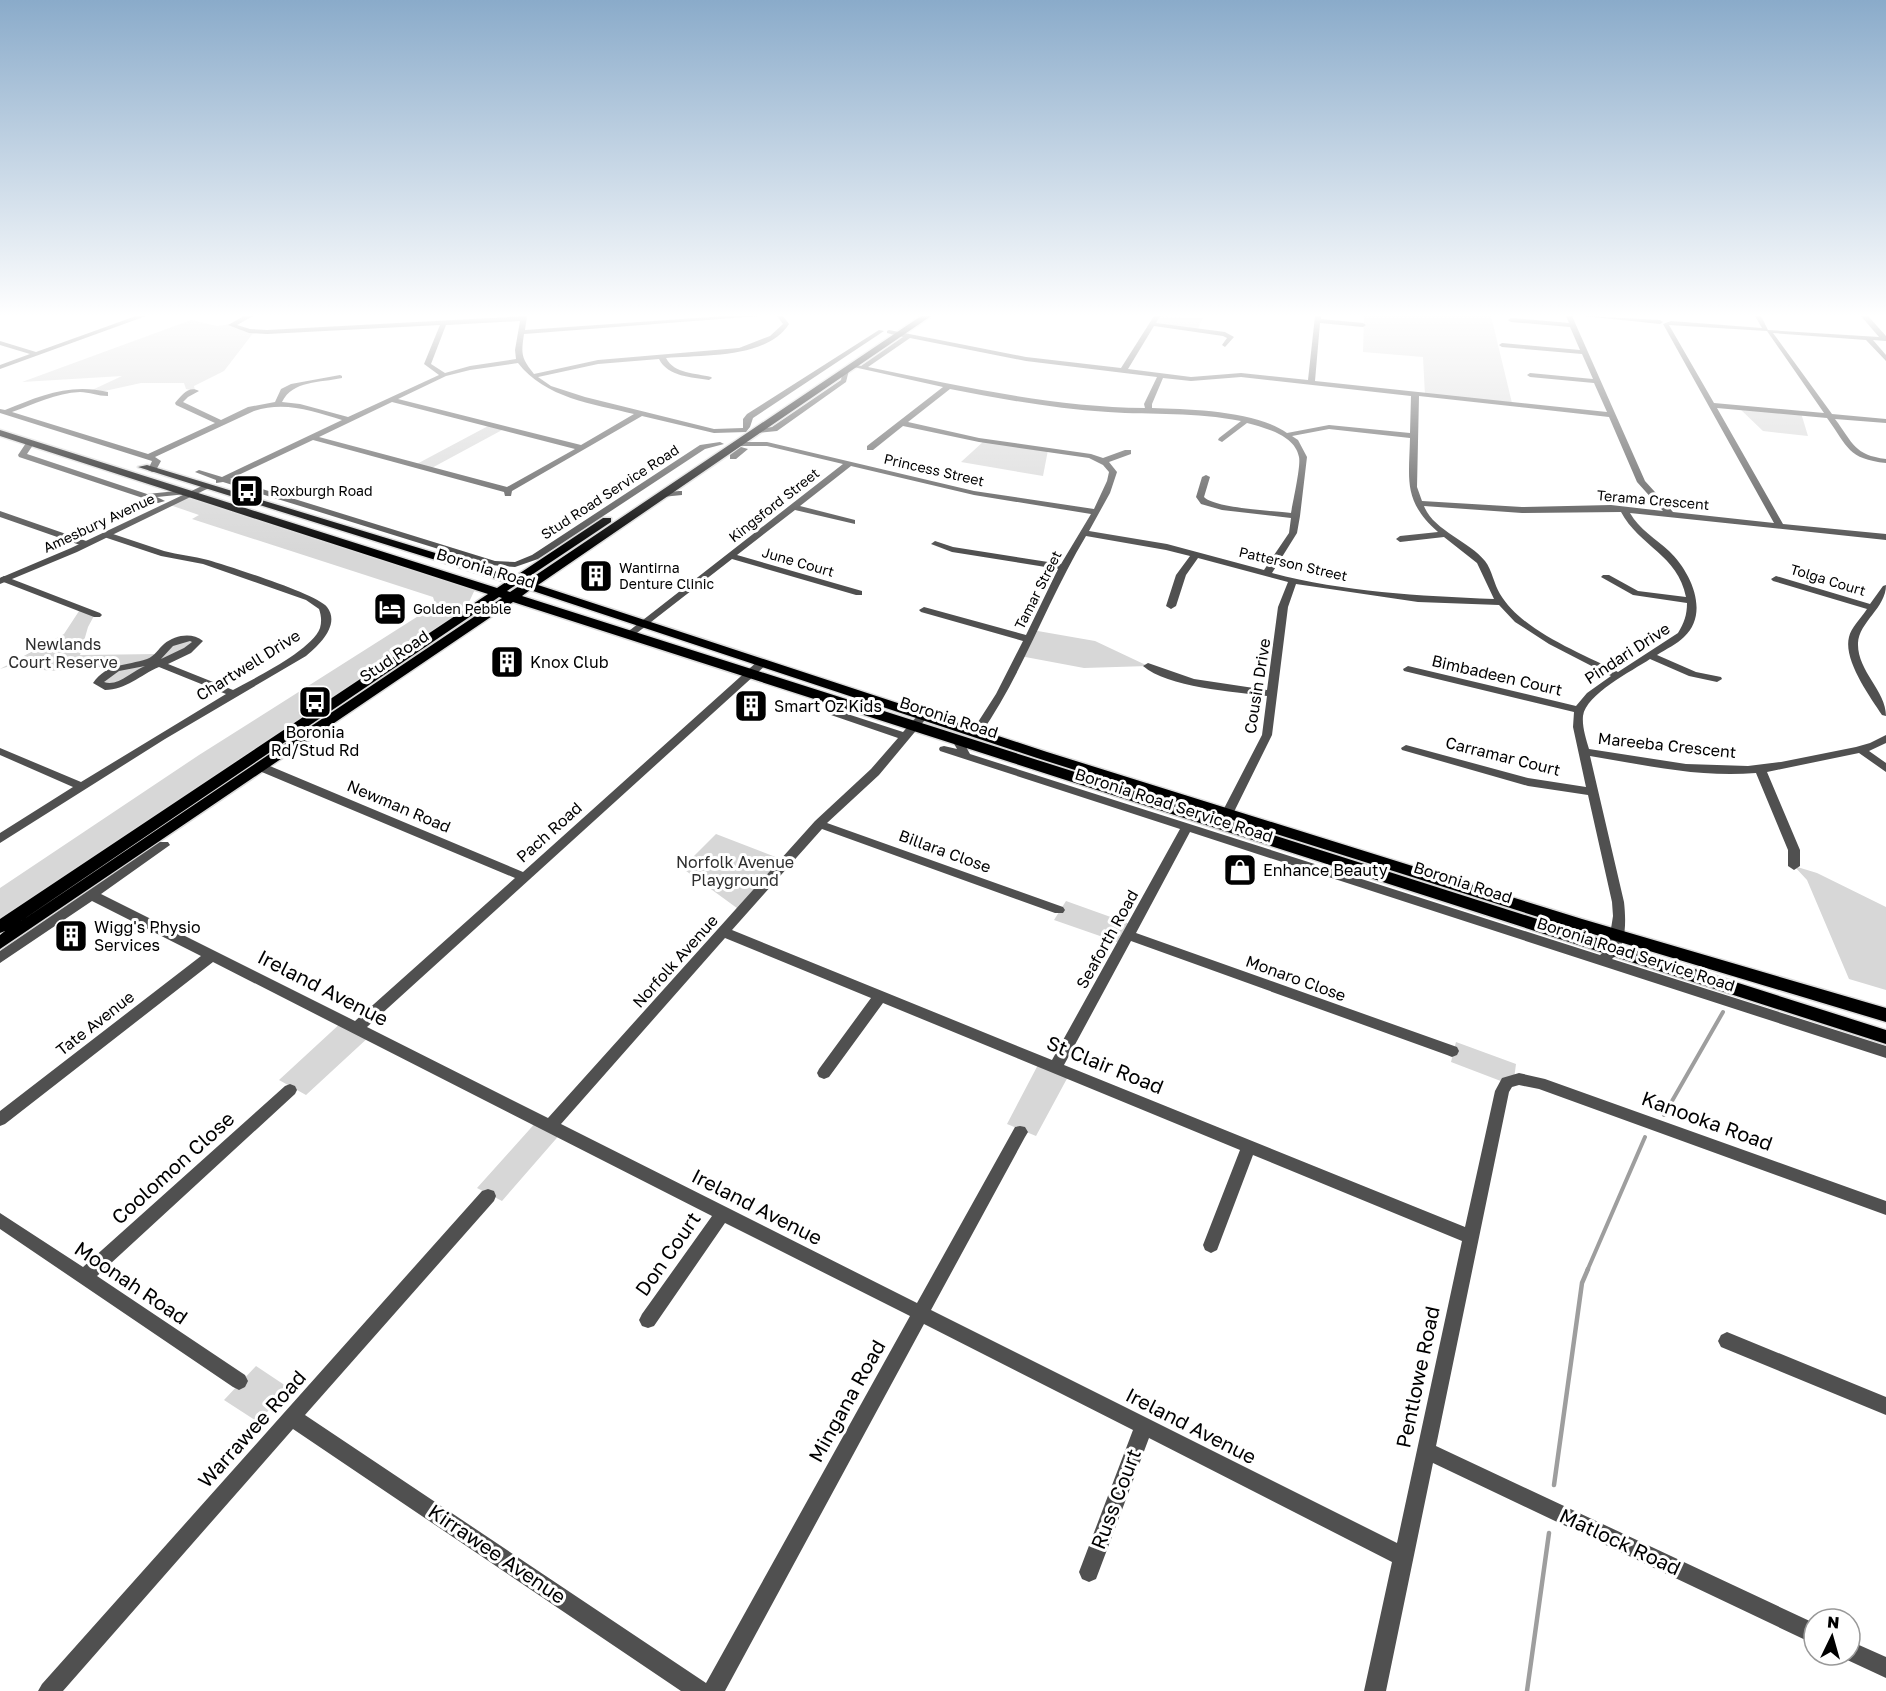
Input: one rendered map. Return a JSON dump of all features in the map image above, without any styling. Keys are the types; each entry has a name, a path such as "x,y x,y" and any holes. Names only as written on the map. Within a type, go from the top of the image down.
{"main road":[{"name":"Stud Road","path":"0,943 530,586 737,443 748,429 796,395"},
{"name":"Stud Road","path":"748,429 804,395"},
{"name":"Boronia Road","path":"1,415 152,470 515,581 763,662 915,726 951,745 1225,819 1267,839 1327,859 1616,943 1886,1015"},
{"name":"Boronia Road","path":"0,433 915,726 976,733 1225,819 1616,943 1886,1037"},
{"name":"Stud Road","path":"0,927 515,581 542,557 720,444 737,443"},
{"path":"463,615 477,585"},
{"path":"493,611 556,610"}],"street":[{"path":"1,415 56,395"},
{"path":"185,395 179,403 222,423"},
{"path":"278,403 282,395"},
{"path":"207,487 403,395"},
{"path":"568,395 714,431"},
{"path":"870,448 938,395"},
{"path":"991,395 1121,411 1177,409 1247,419 1268,425 1287,435 1297,444 1303,455 1296,516 1292,537 1267,573"},
{"path":"1149,410 1148,404 1152,395"},
{"path":"1415,395 1413,490 1418,503 1430,521 1484,564 1500,602 1518,620 1536,633 1619,676"},
{"path":"1424,395 1611,415"},
{"path":"1603,395 1642,485 1668,509 1670,514"},
{"path":"1706,395 1780,526"},
{"path":"1815,395 1857,454 1863,458 1886,461"},
{"path":"392,400 582,448"},
{"path":"148,457 256,407 278,403 294,404 350,420"},
{"path":"1712,405 1886,421"},
{"path":"312,438 508,492 641,413"},
{"path":"1,415 157,460 152,470"},
{"path":"1222,440 1230,436 1247,419"},
{"path":"902,423 984,441 1084,455 1103,461 1128,452"},
{"path":"1287,435 1337,428 1414,436"},
{"name":"Princess Street","path":"714,431 748,429 768,444"},
{"name":"Princess Street","path":"714,431 737,443 768,444 984,495 1095,512"},
{"path":"31,442 22,455 161,501"},
{"path":"733,457 737,443"},
{"path":"1853,462 1863,458"},
{"name":"Tamar Street","path":"976,733 994,709 1063,567 1095,512 1113,474 1111,467 1103,461"},
{"name":"Kingsford Street","path":"630,634 849,464"},
{"path":"200,472 223,480"},
{"path":"1206,477 1200,497 1204,502 1222,507 1296,516"},
{"name":"Stud Road Service Road","path":"223,480 496,563 516,565 542,557"},
{"name":"Amesbury Avenue","path":"2,580 106,535 190,493 207,487"},
{"path":"144,496 190,493"},
{"name":"Stud Road Service Road","path":"662,495 679,494"},
{"name":"Terama Crescent","path":"1418,503 1522,510 1624,509 1886,537"},
{"path":"794,507 852,522"},
{"path":"1624,509 1632,524 1677,566 1692,601"},
{"path":"0,514 86,544"},
{"name":"Patterson Street","path":"1083,533 1197,554 1293,581 1406,598 1500,602"},
{"path":"1400,539 1446,534"},
{"name":"Chartwell Drive","path":"0,839 292,660 316,642 326,625 323,608 309,598 205,562 164,554 106,535"},
{"path":"935,544 952,549 1063,567"},
{"path":"1171,606 1181,575 1197,554"},
{"name":"June Court","path":"730,556 859,593"},
{"path":"1606,577 1630,591 1643,595 1692,601"},
{"name":"Tolga Court","path":"1776,579 1801,584 1873,608"},
{"path":"2,580 97,615"},
{"name":"Cousin Drive","path":"1225,819 1267,735 1283,607 1293,581"},
{"path":"1886,588 1854,635 1852,648 1886,713"},
{"name":"Pindari Drive","path":"1579,710 1587,698 1678,638 1687,628 1693,614 1692,601"},
{"path":"924,610 1028,639"},
{"path":"1651,656 1693,674 1717,679"},
{"name":"Pach Road","path":"357,1028 763,662"},
{"path":"157,663 136,673 119,685 105,687 98,682 105,675 121,667 157,663 234,694"},
{"path":"1148,666 1161,674 1187,681 1272,694"},
{"name":"Bimbadeen Court","path":"1408,669 1579,710"},
{"path":"1579,710 1578,727 1618,902 1616,943 1599,960"},
{"path":"835,713 915,726"},
{"name":"Norfolk Avenue","path":"550,1126 819,824 876,772 915,726"},
{"name":"Mareeba Crescent","path":"1584,752 1697,768 1760,769 1860,749 1878,744 1886,738"},
{"name":"Boronia Road Service Road","path":"951,745 966,756 1886,1052"},
{"name":"Carramar Court","path":"1406,748 1527,782 1593,792"},
{"path":"1860,749 1886,768"},
{"path":"0,751 82,787"},
{"name":"Newman Road","path":"261,767 524,877"},
{"path":"1760,769 1794,850 1794,866"},
{"name":"Billara Close","path":"819,824 1059,910"},
{"name":"Seaforth Road","path":"1056,1067 1187,827"},
{"path":"1227,840 1267,839"},
{"path":"0,958 164,845"},
{"path":"1327,859 1344,878"},
{"name":"Ireland Avenue","path":"93,895 1403,1557"},
{"name":"St Clair Road","path":"723,932 1471,1237"},
{"name":"Monaro Close","path":"1128,935 1452,1051"},
{"name":"Tate Avenue","path":"0,1120 212,955"},
{"path":"824,1073 880,996"},
{"name":"Kanooka Road","path":"1514,1079 1540,1083 1886,1208"},
{"name":"Pentlowe Road","path":"1374,1691 1502,1091 1507,1082 1514,1079"},
{"name":"Coolomon Close","path":"84,1277 290,1090"},
{"name":"Mingana Road","path":"713,1691 1020,1132"},
{"path":"1211,1245 1249,1147"},
{"name":"Warrawee Road","path":"49,1691 488,1196"},
{"name":"Don Court","path":"648,1320 723,1213"},
{"name":"Moonah Road","path":"0,1220 239,1382"},
{"path":"1727,1341 1886,1406"},
{"name":"Kirrawee Avenue","path":"293,1418 700,1691"},
{"name":"Russ Court","path":"1089,1572 1144,1426"},
{"name":"Matlock Road","path":"1425,1450 1802,1628"},
{"path":"1862,1657 1886,1668"}],"green space":[{"path":"1425,395 1510,395 1512,403"},
{"path":"1739,408 1801,413 1808,436 1763,431"},
{"path":"490,425 504,429 428,470 413,466"},
{"path":"984,441 1048,450 1043,476 961,462"},
{"path":"193,494 477,585 463,615 0,927 0,888 199,755 431,608 435,603 433,597 192,519 199,515 170,505"},
{"name":"Newlands Court Reserve","path":"81,608 95,614 88,627 80,655 159,654 177,640 198,641 123,683 99,684 126,665 50,671 13,665 0,669 64,634"},
{"path":"1032,630 1095,641 1148,666 1084,668 1020,656"},
{"name":"Norfolk Avenue Playground","path":"716,834 786,861 741,911 682,868"},
{"path":"1794,866 1817,873 1886,907 1886,990 1849,979 1807,880"},
{"path":"1066,901 1133,925 1123,944 1054,920"},
{"path":"343,1021 371,1035 306,1095 279,1080"},
{"path":"1456,1042 1516,1064 1514,1079 1506,1083 1451,1062"},
{"path":"1040,1061 1070,1073 1036,1136 1007,1124"},
{"path":"538,1120 562,1132 502,1201 477,1188"},
{"path":"256,1366 289,1388 258,1422 224,1400"}],"waterway":[{"path":"1664,1115 1723,1012"},
{"path":"1587,1271 1645,1137"},
{"path":"1554,1485 1582,1283 1588,1269"},
{"path":"1527,1691 1549,1533"}],"place":[{"name":"Roxburgh Road","path":"247,491"},
{"name":"Wantirna Denture Clinic","path":"596,576"},
{"name":"Golden Pebble","path":"390,609"},
{"name":"Knox Club","path":"507,662"},
{"name":"Boronia Rd/Stud Rd","path":"315,702"},
{"name":"Smart Oz Kids","path":"751,706"},
{"name":"Enhance Beauty","path":"1240,870"},
{"name":"Wigg's Physio Services","path":"71,936"}]}
